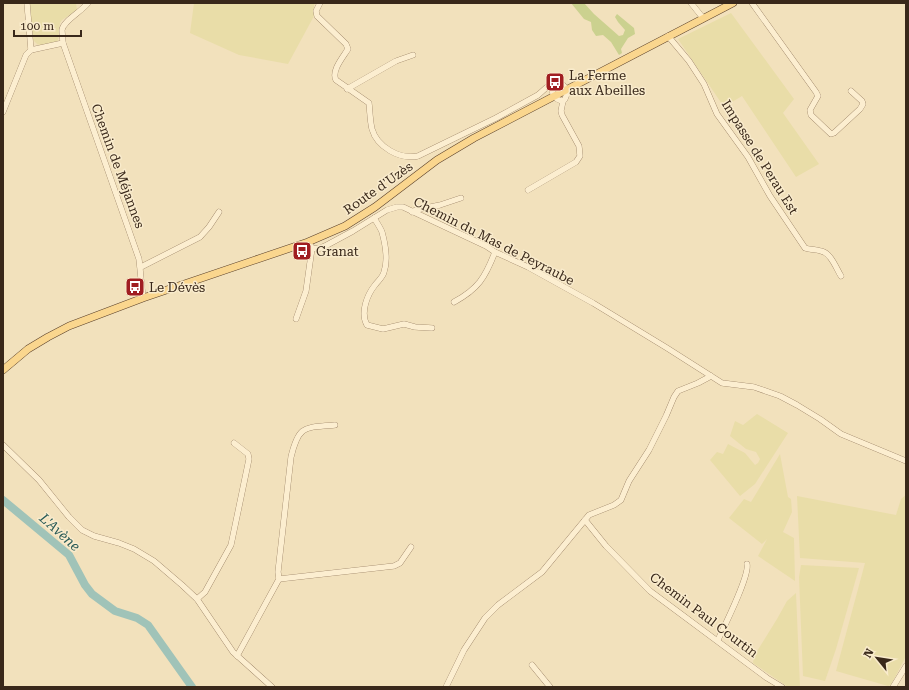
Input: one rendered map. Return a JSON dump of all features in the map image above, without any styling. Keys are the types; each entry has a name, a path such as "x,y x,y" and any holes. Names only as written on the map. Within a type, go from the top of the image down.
{"main road":[{"name":"Route d'Uzès","path":"3,370 28,349 69,326 143,298 308,242 345,226 391,196 443,156 474,138 733,3"}],"street":[{"path":"27,3 31,50"},
{"path":"3,112 26,55 31,50 63,43 62,30 64,23 77,14 88,3"},
{"path":"320,3 316,11 317,16 346,44 348,49 335,72 334,77 347,89 369,103 372,129 378,140 393,152 403,156 418,156 496,118 538,95 547,87 560,84 566,89 567,95 566,99 563,101 561,111 578,146 580,156 576,162 528,190"},
{"path":"691,3 703,18"},
{"path":"752,3 816,92 818,96 810,110 811,115 831,134 834,133 860,109 863,104 862,101 851,91"},
{"name":"Impasse de Perau Est","path":"668,36 689,61 704,84 717,114 748,157 770,196 805,248 827,254 841,276"},
{"name":"Chemin de Méjannes","path":"63,43 139,259 143,298"},
{"path":"347,89 396,61 413,55"},
{"path":"554,86 552,89 554,96 558,100 563,101"},
{"path":"412,212 461,198"},
{"name":"Chemin du Mas de Peyraube","path":"312,248 318,249 326,245 353,231 387,210 403,207 528,267 593,303 722,383 754,387 780,396 820,418 841,434 906,461"},
{"path":"141,267 200,237 219,212"},
{"path":"374,218 381,231 385,248 385,263 384,273 371,291 365,305 364,321 367,325 383,329 404,324 415,327 432,328"},
{"path":"296,319 306,291 312,248 308,242"},
{"path":"454,302 469,294 479,283 495,252"},
{"path":"446,687 464,650 485,618 498,605 542,572 589,515 614,505 621,500 629,481 649,450 678,391 711,376"},
{"path":"237,656 279,579 278,565 291,457 294,445 300,431 309,427 335,425"},
{"path":"197,599 205,592 224,559 233,537 249,459 248,454 234,443"},
{"path":"3,445 39,480 69,517 82,530 94,536 126,545 145,555 169,573 197,599 237,656 272,687"},
{"name":"Chemin Paul Courtin","path":"585,520 606,546 650,591 718,640 767,678 782,687"},
{"path":"279,579 394,566 400,564 411,547"},
{"path":"718,640 748,568 747,564"},
{"path":"532,665 550,687"},
{"path":"893,687 906,666"}],"shaded area":[{"path":"28,3 76,3 77,10 60,23 58,41 42,46 33,40"},
{"path":"194,3 316,3 314,5 314,16 288,64 239,55 190,33"},
{"path":"731,13 794,99 783,113 819,164 796,177 742,96 724,107 678,39"},
{"path":"757,414 788,433 755,484 740,496 710,460 717,452 723,454 728,444 745,453 755,465 758,463 760,459 756,452 746,449 730,436 735,421 743,425"},
{"path":"780,454 788,497 791,499 792,512 783,532 794,538 795,581 758,556 767,539 762,544 729,518 744,499 751,502"},
{"path":"906,495 906,656 891,685 888,686 836,671 865,563 800,558 797,496 896,515 901,499"},
{"path":"801,565 859,568 836,649 825,681 803,676 799,577"},
{"path":"796,593 800,687 788,687 753,663 754,656 787,601"}],"green space":[{"path":"571,3 584,3 619,36 623,35 625,30 615,17 617,14 634,28 635,34 628,38 621,49 622,53 619,55 611,42 603,35 596,36 592,30 591,22 584,19"}],"waterway":[{"name":"L'Avène","path":"3,500 69,555 85,585 92,594 115,611 137,618 148,625 192,687"}],"place":[{"name":"La Ferme aux Abeilles","path":"555,82"},
{"name":"Granat","path":"302,251"},
{"name":"Le Dévès","path":"135,287"}]}
